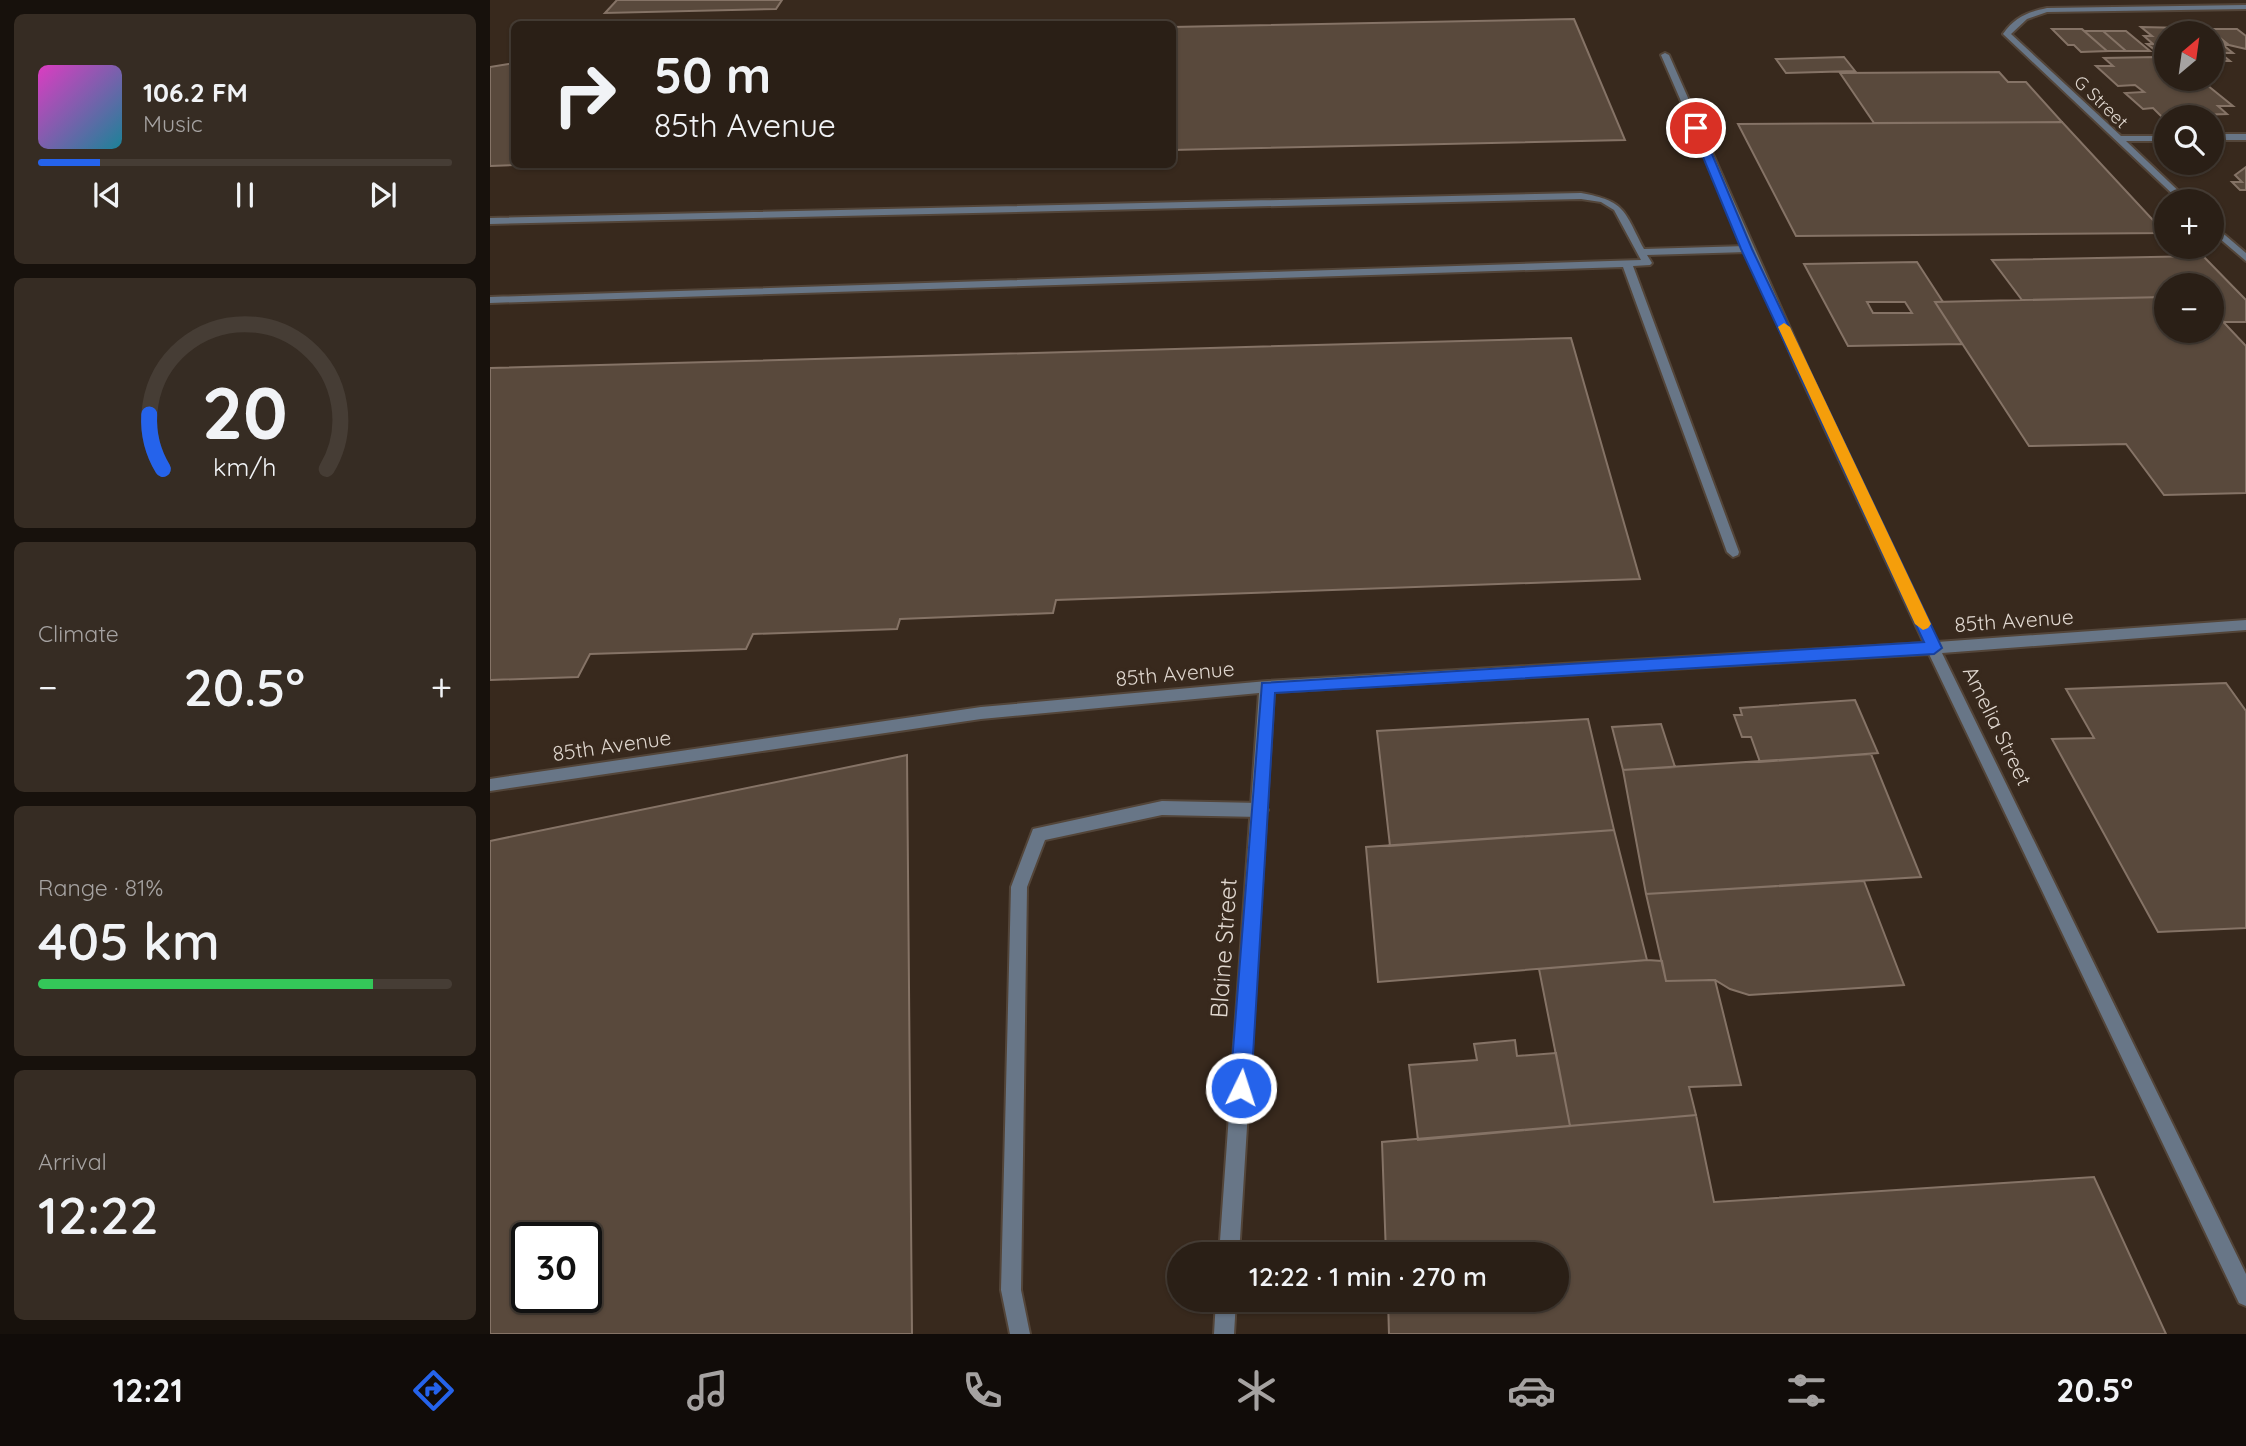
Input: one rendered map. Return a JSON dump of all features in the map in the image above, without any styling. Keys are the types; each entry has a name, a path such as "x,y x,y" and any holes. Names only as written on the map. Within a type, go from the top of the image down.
{"street":[{"name":"G Street","path":"2172,189 2007,34 2014,22 2027,15 2048,10 2246,7"},
{"name":"Amelia Street","path":"1665,55 1747,249 1934,648 2246,1296"},
{"path":"2224,137 2246,137"},
{"path":"2117,139 2154,138"},
{"path":"490,221 1581,196 1604,200 1618,208 1647,263 490,300"},
{"path":"2224,238 2246,258"},
{"path":"1642,252 1747,249"},
{"path":"1627,264 1733,552"},
{"name":"85th Avenue","path":"490,785 981,713 1267,687 1934,648 2246,625"},
{"name":"Blaine Street","path":"1230,1242 1267,687"},
{"path":"1020,1334 1011,1290 1019,887 1039,834 1162,808 1260,810"},
{"path":"1224,1334 1225,1312"}],"building":[{"path":"617,0 782,0 776,9 605,13"},
{"path":"1574,19 1625,140 1176,150 1176,27"},
{"path":"2141,27 2154,27 2154,49 2147,44 2153,44 2144,36 2152,36"},
{"path":"2052,29 2082,29 2107,51 2081,52 2074,45 2068,45"},
{"path":"2224,29 2237,29 2246,36 2246,49 2224,41"},
{"path":"2084,31 2103,31 2126,51 2107,51"},
{"path":"2103,31 2126,31 2150,51 2126,51"},
{"path":"2224,46 2233,53 2224,53"},
{"path":"1844,57 1855,71 1786,73 1776,59"},
{"path":"2154,57 2154,91 2214,91 2233,106 2154,105 2154,109 2143,109 2125,93 2144,92 2135,85 2118,86 2096,66 2113,66 2104,58"},
{"path":"511,64 511,165 490,166 490,67"},
{"path":"1999,72 2008,82 2026,82 2062,122 1874,123 1840,73"},
{"path":"2062,122 2154,221 2154,233 1796,236 1738,124"},
{"path":"2246,167 2246,190 2240,190 2232,182 2242,182 2235,175"},
{"path":"2154,257 2206,259 2220,273 2154,273 2154,297 2022,300 1992,260"},
{"path":"1917,262 1943,302 1935,302 1962,344 1848,346 1804,264","holes":["1867,302 1905,302 1912,313 1873,313"]},
{"path":"2224,277 2246,300 2246,322 2224,322"},
{"path":"2154,297 2154,343 2224,343 2224,323 2246,346 2246,493 2164,495 2126,444 2029,446 1935,302"},
{"path":"1571,338 1640,579 1056,600 1053,613 900,619 897,629 753,634 746,649 590,654 578,677 490,680 490,368"},
{"path":"2226,683 2246,711 2246,928 2158,932 2052,739 2094,738 2066,689"},
{"path":"1855,700 1878,753 1760,762 1751,737 1742,737 1734,715 1742,715 1740,708"},
{"path":"1588,719 1614,830 1390,846 1377,731"},
{"path":"1661,724 1675,767 1623,770 1612,727"},
{"path":"1871,754 1921,877 1646,894 1623,770"},
{"path":"907,755 912,1334 490,1334 490,841"},
{"path":"1614,830 1647,960 1378,982 1366,847"},
{"path":"1864,881 1904,985 1749,995 1730,989 1715,980 1666,981 1646,894"},
{"path":"1662,961 1666,981 1715,980 1741,1085 1689,1087 1696,1115 1570,1126 1539,969"},
{"path":"1515,1040 1517,1056 1556,1053 1570,1126 1418,1140 1409,1065 1477,1060 1474,1044"},
{"path":"1696,1115 1714,1202 2094,1177 2166,1334 1389,1334 1388,1312 1569,1312 1569,1242 1386,1242 1382,1142"}],"slow traffic":[{"path":"1784,327 1923,624"}],"route":[{"path":"1241,1088 1267,687 1934,648 1747,249 1696,128"}]}
